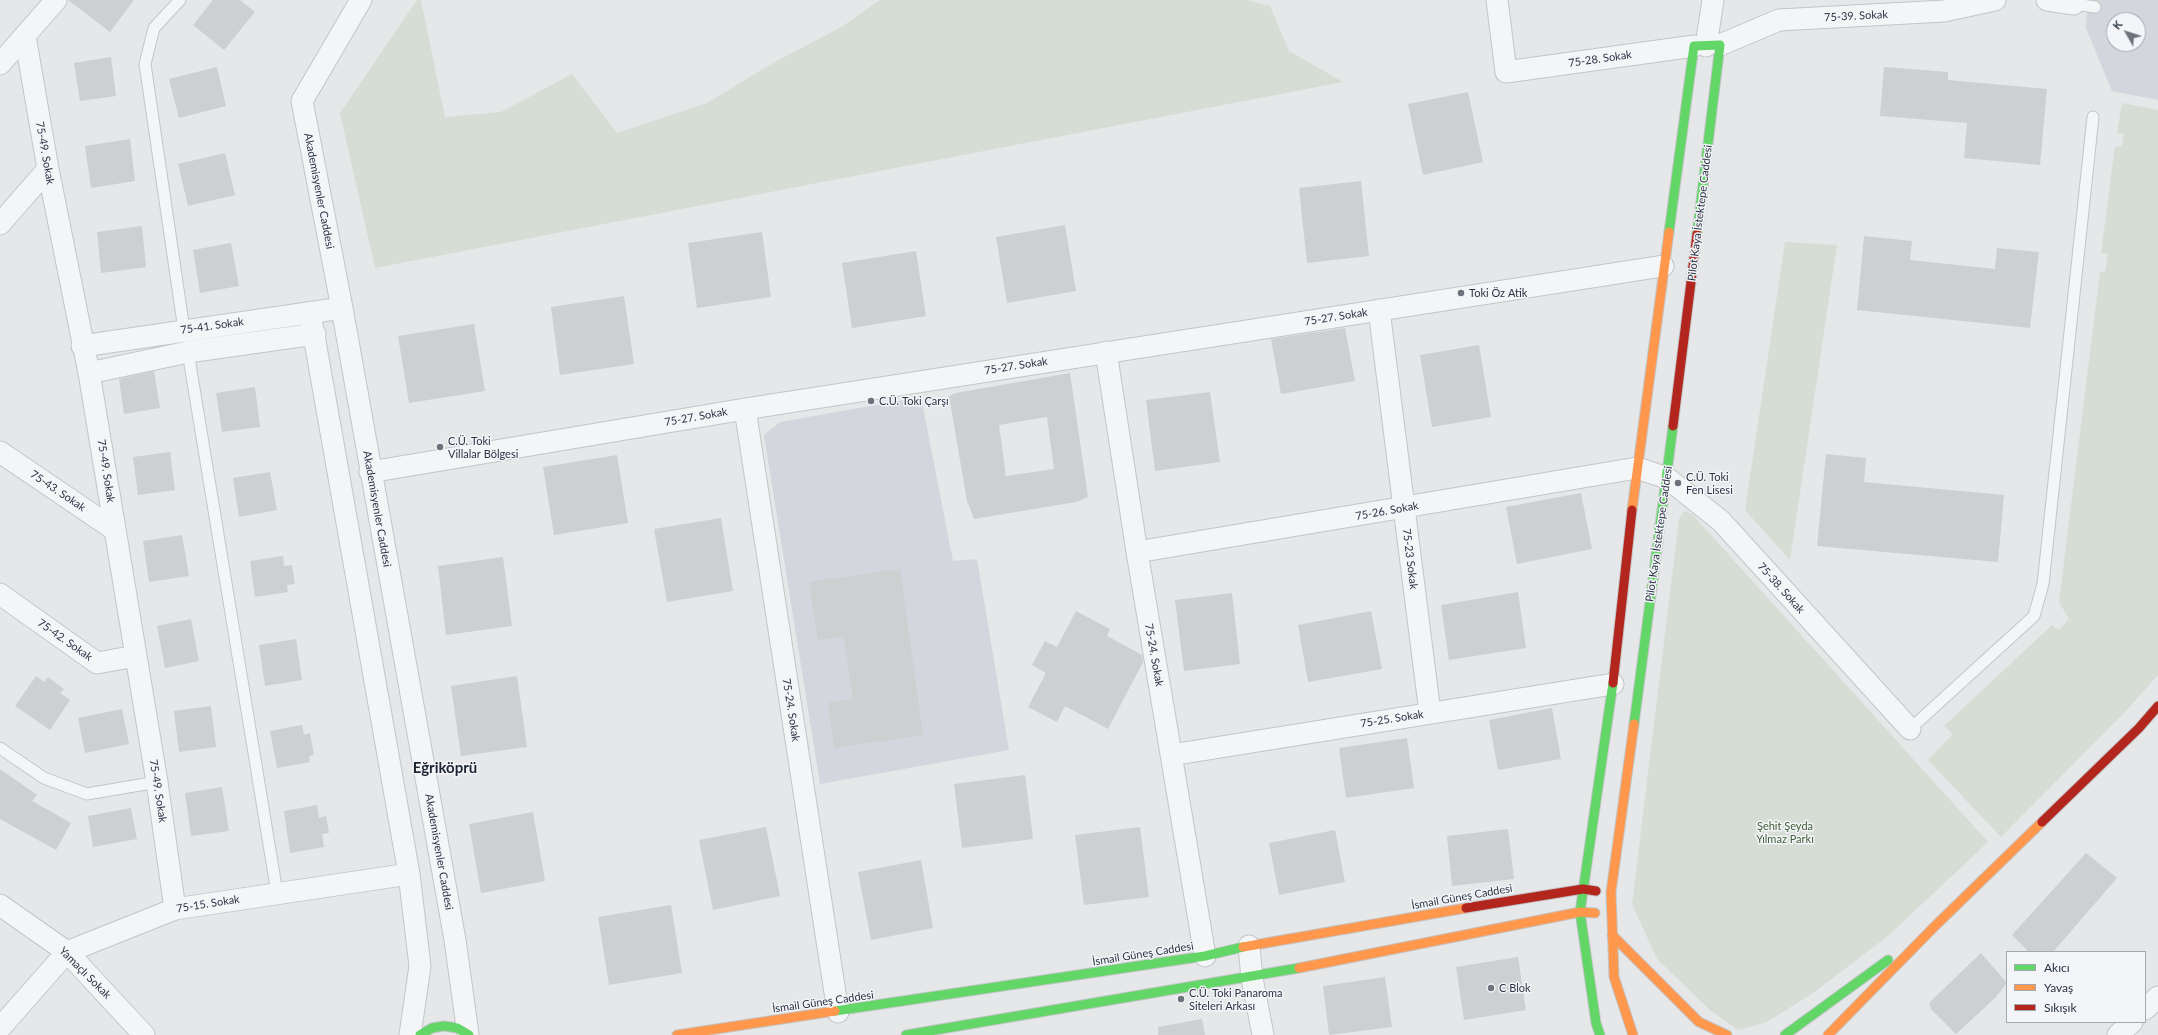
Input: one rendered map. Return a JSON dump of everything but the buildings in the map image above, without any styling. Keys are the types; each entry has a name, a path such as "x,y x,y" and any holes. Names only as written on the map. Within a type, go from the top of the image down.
{"street":[{"path":"0,64 56,0"},
{"name":"Akademisyenler Caddesi","path":"361,0 302,101 342,308 370,472 455,940 468,1034"},
{"name":"75-28. Sokak","path":"1497,0 1506,72 1707,46"},
{"name":"Pilot Kaya İstektepe Caddesi","path":"1633,1035 1614,977 1611,892 1667,478 1707,46 1713,0"},
{"name":"75-39. Sokak","path":"1707,46 1779,20 1944,11 1995,0"},
{"path":"2047,0 2074,2"},
{"name":"75-49. Sokak","path":"25,36 48,169 82,346 89,373 157,782 175,908"},
{"name":"Pilot Kaya İstektepe Caddesi","path":"1600,1035 1596,1023 1580,912 1614,684 1637,468 1663,266 1707,46"},
{"path":"0,224 48,169"},
{"name":"75-27. Sokak","path":"370,472 745,409 1663,266"},
{"name":"75-41. Sokak","path":"82,346 342,308"},
{"name":"75-23 Sokak","path":"1379,310 1430,713"},
{"path":"310,312 409,874 420,966 410,1035"},
{"name":"75-41. Sokak","path":"89,373 188,352 315,334"},
{"name":"75-24. Sokak","path":"1106,352 1137,552 1206,956"},
{"name":"75-24. Sokak","path":"745,409 838,1012"},
{"name":"75-43. Sokak","path":"0,452 115,530"},
{"name":"75-38. Sokak","path":"1637,468 1667,478 1721,521 1910,729"},
{"name":"75-26. Sokak","path":"1137,552 1637,468"},
{"name":"75-42. Sokak","path":"0,594 97,663 136,656"},
{"name":"75-25. Sokak","path":"1171,755 1614,684"},
{"path":"1834,1033 1934,926 2139,728 2158,706"},
{"name":"75-15. Sokak","path":"0,1028 67,952 175,908 409,874"},
{"name":"İsmail Güneş Caddesi","path":"677,1035 1206,956 1249,946 1583,889 1611,892"},
{"name":"Yamaçlı Sokak","path":"0,905 67,952 144,1035"},
{"path":"906,1035 1252,978 1580,912 1612,914"},
{"path":"1785,1035 1934,926"},
{"path":"1612,935 1699,1022 1727,1035"},
{"path":"1249,946 1252,978 1263,1035"},
{"path":"2146,1009 2158,997"},
{"path":"1594,1035 1596,1023"},
{"path":"2118,1035 2131,1023"},
{"path":"420,1035 432,1028 444,1026 457,1028 468,1034"}],"lane":[{"path":"180,0 154,28 145,64 184,330"},
{"path":"2074,2 2096,7"},
{"path":"1910,729 2034,616 2043,584 2093,117"},
{"path":"188,352 277,893"},
{"path":"0,748 44,778 87,794 157,782"}],"shaded area":[{"path":"2088,0 2158,0 2158,100 2112,91 2086,28"},
{"path":"921,397 953,561 977,559 1009,750 820,784 764,435 780,422"}],"green space":[{"path":"417,0 421,0 445,117 501,112 572,74 617,133 707,103 773,63 843,26 880,0 1247,0 1270,6 1289,51 1343,82 375,268 340,113"},
{"path":"2122,103 2158,110 2158,675 2124,713 2001,837 1928,760 1953,734 1944,726 2052,625 2059,630 2069,619 2059,602 2100,272 2105,272 2108,254 2101,253 2115,146 2122,147 2124,134 2117,133"},
{"path":"1785,242 1837,245 1790,560 1745,510"},
{"name":"Şehit Şeyda Yılmaz Parkı","path":"1684,511 1692,514 1988,842 1888,936 1813,993 1767,1022 1738,1030 1710,1010 1657,959 1632,904 1679,519"}],"traffic: fast":[{"path":"1669,232 1694,46 1720,45 1697,234"},
{"path":"1634,724 1673,426"},
{"path":"1600,1035 1596,1023 1580,912 1613,683"},
{"path":"835,1011 1205,956 1243,947"},
{"path":"1785,1035 1888,960"},
{"path":"906,1035 1299,968"},
{"path":"420,1035 432,1028 444,1026 457,1028 469,1035"}],"traffic: slow":[{"path":"1632,510 1669,232"},
{"path":"1633,1035 1614,977 1611,892 1634,724"},
{"path":"1828,1035 1935,926 2042,822"},
{"path":"1243,947 1466,908"},
{"path":"1299,968 1580,912 1595,913"},
{"path":"1612,935 1699,1022 1727,1035"},
{"path":"677,1035 835,1011"}],"traffic: jam":[{"path":"1673,426 1697,234"},
{"path":"1613,683 1632,510"},
{"path":"2042,822 2139,728 2158,706"},
{"path":"1466,908 1583,889 1596,891"}],"place":[{"name":"Toki Öz Atik","path":"1461,293"},
{"name":"C.Ü. Toki Çarşı","path":"871,401"},
{"name":"C.Ü. Toki Villalar Bölgesi","path":"440,447"},
{"name":"C.Ü. Toki Fen Lisesi","path":"1678,483"},
{"name":"C Blok","path":"1491,988"},
{"name":"C.Ü. Toki Panaroma Siteleri Arkası","path":"1181,999"}],"district":[{"name":"Eğriköprü","path":"445,768"}]}
